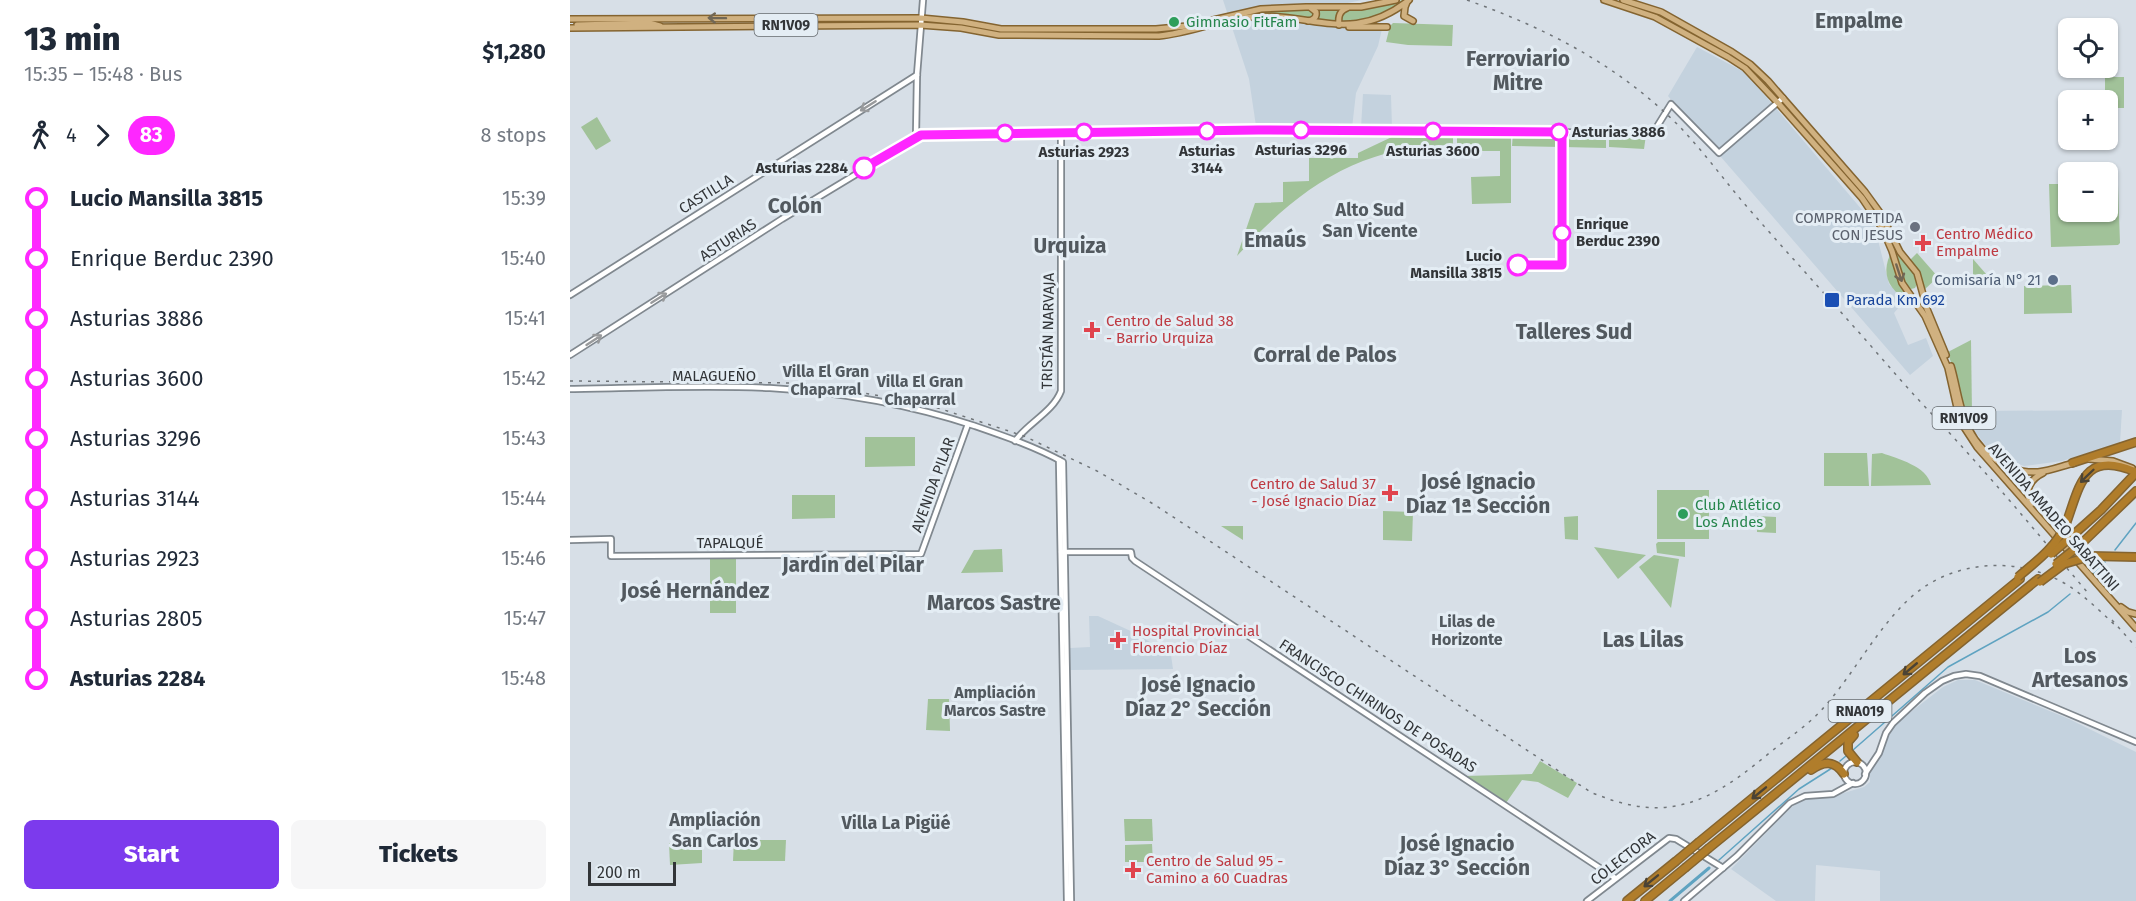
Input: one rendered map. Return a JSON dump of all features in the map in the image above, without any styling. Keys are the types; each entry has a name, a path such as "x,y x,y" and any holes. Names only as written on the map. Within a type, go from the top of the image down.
{"highway":[{"path":"2073,463 2136,442"},
{"path":"2019,578 2053,547 2066,524 2080,483 2091,471 2103,465 2112,465 2121,466 2135,473"},
{"name":"RNA019","path":"1627,901 2072,536 2135,473"},
{"name":"RNA019","path":"1645,901 1952,649 2039,581 2136,491"},
{"path":"2039,581 2064,564 2078,558 2136,557"},
{"path":"1858,763 1848,751 1851,738 1926,675 1941,658"},
{"path":"1769,799 1824,763 1836,765 1844,775"}],"main road":[{"path":"923,0 917,75 916,136 1258,130 1653,133 1671,104 1719,153 1781,100"},
{"name":"RN1V09","path":"1226,20 1252,10 1306,7 1349,8 1396,0"},
{"name":"AVENIDA AMADEO SABATTINI","path":"1604,0 1656,17 1728,57 1754,76 1781,100 1877,208 1888,225 1900,252 1916,270 1927,309 1954,376 1965,421 1978,442 1994,459 2014,469 2034,472 2056,469 2092,459 2108,460 2135,473"},
{"name":"AVENIDA AMADEO SABATTINI","path":"1623,0 1658,11 1739,56 1755,68 1874,214 1892,251 1899,276 1925,316 1942,353 1965,431 2136,627"},
{"path":"1408,1 1404,16 1413,21"},
{"name":"RN1V09","path":"571,22 921,22 969,23 1001,29 1156,29 1268,16 1342,25 1383,17 1408,1"},
{"path":"1304,21 1314,19 1317,14 1312,8 1306,7"},
{"path":"1349,8 1340,12 1342,25 1356,28 1387,27"},
{"name":"RN1V09","path":"571,22 652,23 662,27 921,22"},
{"name":"CASTILLA","path":"570,295 917,75"},
{"name":"TRISTÁN NARVAJA","path":"1017,442 1059,397 1061,391 1061,132"},
{"name":"ASTURIAS","path":"570,355 916,136"},
{"path":"1906,290 1911,292 1917,290 1920,283"},
{"name":"MALAGUEÑO","path":"570,388 766,388 807,391 894,404 968,424 1061,461 1063,552"},
{"name":"AVENIDA PILAR","path":"921,554 968,424"},
{"path":"2056,469 2035,478 2028,488 2028,498 2073,556"},
{"name":"TAPALQUÉ","path":"570,540 611,539 611,556 921,554"},
{"path":"1063,552 1069,901"},
{"name":"FRANCISCO CHIRINOS DE POSADAS","path":"1063,552 1131,552 1135,561 1616,878"},
{"path":"2079,562 2122,608 2136,614"},
{"path":"1684,901 1723,868 1795,800 1810,795 1830,795 1861,781 1888,730 1899,716 1942,681 1953,675 1966,674 1987,679 2136,742"},
{"path":"1838,791 1848,765 1875,758"},
{"path":"1858,763 1863,766 1865,774"},
{"path":"1844,775 1853,783"},
{"name":"COLECTORA","path":"1587,901 1669,838 1676,839 1723,868"}],"shaded area":[{"path":"1223,0 1362,0 1343,4 1346,30 1382,29 1378,46 1356,93 1352,128 1256,126 1249,79"},
{"path":"1697,47 1746,73 1874,224 1889,284 1904,301 1894,313 1908,345 1926,338 1933,356 1910,375 1668,96"},
{"path":"1363,94 1391,95 1392,128 1361,128"},
{"path":"2122,410 2120,443 2062,461 2024,466 1992,453 1975,432 1979,411"},
{"name":"Hospital Provincial Florencio Díaz","path":"1089,616 1098,616 1135,633 1171,655 1173,669 1070,670 1070,648 1090,647"},
{"path":"1958,680 1975,680 2069,719 2136,752 2136,901 1880,901 1880,871 1816,865 1815,901 1776,901 1731,869 1791,808 1804,798 1827,798 1864,787 1870,782 1870,768 1879,757 1894,725 1943,687"}],"green space":[{"path":"1405,0 1383,14 1368,19 1343,21 1341,18 1343,12 1346,11 1379,7"},
{"path":"1309,8 1314,12 1313,17 1309,18 1237,17 1268,11"},
{"path":"1317,9 1340,10 1339,22 1316,20"},
{"path":"1393,23 1453,25 1452,46 1386,42"},
{"path":"2124,77 2124,108 2118,108 2118,90 2105,90 2105,78"},
{"path":"597,117 611,141 596,150 581,127"},
{"path":"1457,132 1511,132 1511,203 1472,204 1471,177 1500,176 1500,151 1457,151"},
{"path":"1513,133 1561,133 1561,147 1512,146"},
{"path":"1564,133 1606,133 1606,148 1564,147"},
{"path":"1453,134 1453,145 1419,147 1388,153 1359,162 1333,175 1307,191 1283,210 1237,256 1255,203 1283,202 1283,182 1309,181 1309,158 1358,158 1358,153 1396,135"},
{"path":"1646,135 1644,149 1609,147 1609,136"},
{"path":"2049,184 2058,184 2058,222 2118,222 2118,185 2120,243 2118,245 2051,247"},
{"path":"1917,253 1938,277 1924,290 1909,261"},
{"path":"1890,255 1905,293 1896,292 1888,279 1886,270"},
{"path":"1897,255 1912,270 1917,284 1915,288 1911,289 1903,280"},
{"path":"1973,259 1993,282 1973,282"},
{"path":"2071,285 2072,313 2024,314 2024,286"},
{"path":"1971,340 1972,414 1966,417 1948,352"},
{"path":"865,437 915,437 915,466 865,467"},
{"path":"1824,453 1867,453 1869,486 1824,486"},
{"path":"1882,453 1918,468 1928,478 1931,485 1871,486 1872,454"},
{"name":"Club Atlético Los Andes","path":"1657,490 1709,490 1709,539 1657,539"},
{"path":"792,495 835,495 835,518 792,519"},
{"path":"1383,511 1413,512 1412,541 1383,540"},
{"path":"1578,516 1578,540 1565,539 1564,517"},
{"path":"1757,516 1776,517 1776,533 1757,532"},
{"path":"1221,526 1243,526 1243,540"},
{"path":"1658,542 1685,542 1685,557 1657,553 1656,544"},
{"path":"1594,547 1646,555 1618,579"},
{"path":"1002,549 1003,572 961,573 974,550"},
{"path":"710,555 736,555 736,613 710,613"},
{"path":"1654,555 1679,559 1671,608 1639,567"},
{"path":"928,699 949,699 950,731 926,730"},
{"path":"1540,761 1577,783 1568,798 1538,782 1522,780 1506,803 1466,776 1532,774"},
{"path":"1124,819 1152,819 1153,841 1125,841"},
{"path":"734,840 786,840 785,861 733,861"},
{"path":"669,843 702,843 702,863 670,865"},
{"path":"1152,844 1153,862 1125,862 1125,845"}],"waterway":[{"path":"2115,550 2136,523"},
{"path":"2093,574 2105,562"},
{"path":"1853,750 1948,667 2048,612 2070,594"},
{"path":"1840,761 1846,756"},
{"path":"1719,860 1799,789 1832,768"},
{"path":"1670,901 1709,868"}],"railway":[{"path":"1467,0 1526,23 1580,51 1632,85 1656,104 1699,148 1755,216 1980,467 2088,593"},
{"path":"570,381 800,383 888,397 938,408 1024,436 1099,472 1155,505 1592,793 1618,802 1645,807 1686,804 1722,788 1756,764 1819,712 1836,693 1886,624 1909,599 1926,586 1945,576 1966,569 1987,566 2029,569 2069,586 2117,627"},
{"path":"2112,620 2136,647"}],"bus line":[{"name":"83","path":"864,168 921,135 1258,130 1562,132 1562,265 1518,265"}],"place":[{"name":"Gimnasio FitFam","path":"1174,22"},
{"name":"Asturias 3296","path":"1301,130"},
{"name":"Asturias 3144","path":"1207,131"},
{"name":"Asturias 3600","path":"1433,131"},
{"name":"Asturias 2923","path":"1084,132"},
{"name":"Asturias 3886","path":"1559,132"},
{"name":"Asturias 2284","path":"864,168"},
{"name":"COMPROMETIDA CON JESUS","path":"1915,227"},
{"name":"Enrique Berduc 2390","path":"1562,233"},
{"name":"Centro Médico Empalme","path":"1923,243"},
{"name":"Lucio Mansilla 3815","path":"1518,265"},
{"name":"Comisaría N° 21","path":"2053,280"},
{"name":"Parada Km 692","path":"1832,300"},
{"name":"Centro de Salud 38 - Barrio Urquiza","path":"1092,330"},
{"name":"Centro de Salud 37 - José Ignacio Díaz","path":"1390,493"},
{"name":"Club Atlético Los Andes","path":"1683,514"},
{"name":"Hospital Provincial Florencio Díaz","path":"1118,640"},
{"name":"Centro de Salud 95 - Camino a 60 Cuadras","path":"1133,870"}],"district":[{"name":"Empalme","path":"1859,21"},
{"name":"Ferroviario Mitre","path":"1518,71"},
{"name":"Colón","path":"795,206"},
{"name":"Alto Sud San Vicente","path":"1370,220"},
{"name":"Emaús","path":"1275,240"},
{"name":"Urquiza","path":"1070,246"},
{"name":"Talleres Sud","path":"1574,332"},
{"name":"Corral de Palos","path":"1325,355"},
{"name":"Villa El Gran Chaparral","path":"826,380"},
{"name":"Villa El Gran Chaparral","path":"920,390"},
{"name":"José Ignacio Díaz 1ª Sección","path":"1478,494"},
{"name":"Jardín del Pilar","path":"853,565"},
{"name":"José Hernández","path":"695,591"},
{"name":"Marcos Sastre","path":"994,603"},
{"name":"Lilas de Horizonte","path":"1467,630"},
{"name":"Las Lilas","path":"1643,640"},
{"name":"Los Artesanos","path":"2080,668"},
{"name":"José Ignacio Díaz 2° Sección","path":"1198,697"},
{"name":"Ampliación Marcos Sastre","path":"995,701"},
{"name":"Villa La Pigüé","path":"896,823"},
{"name":"Ampliación San Carlos","path":"715,830"},
{"name":"José Ignacio Díaz 3° Sección","path":"1457,856"}]}
